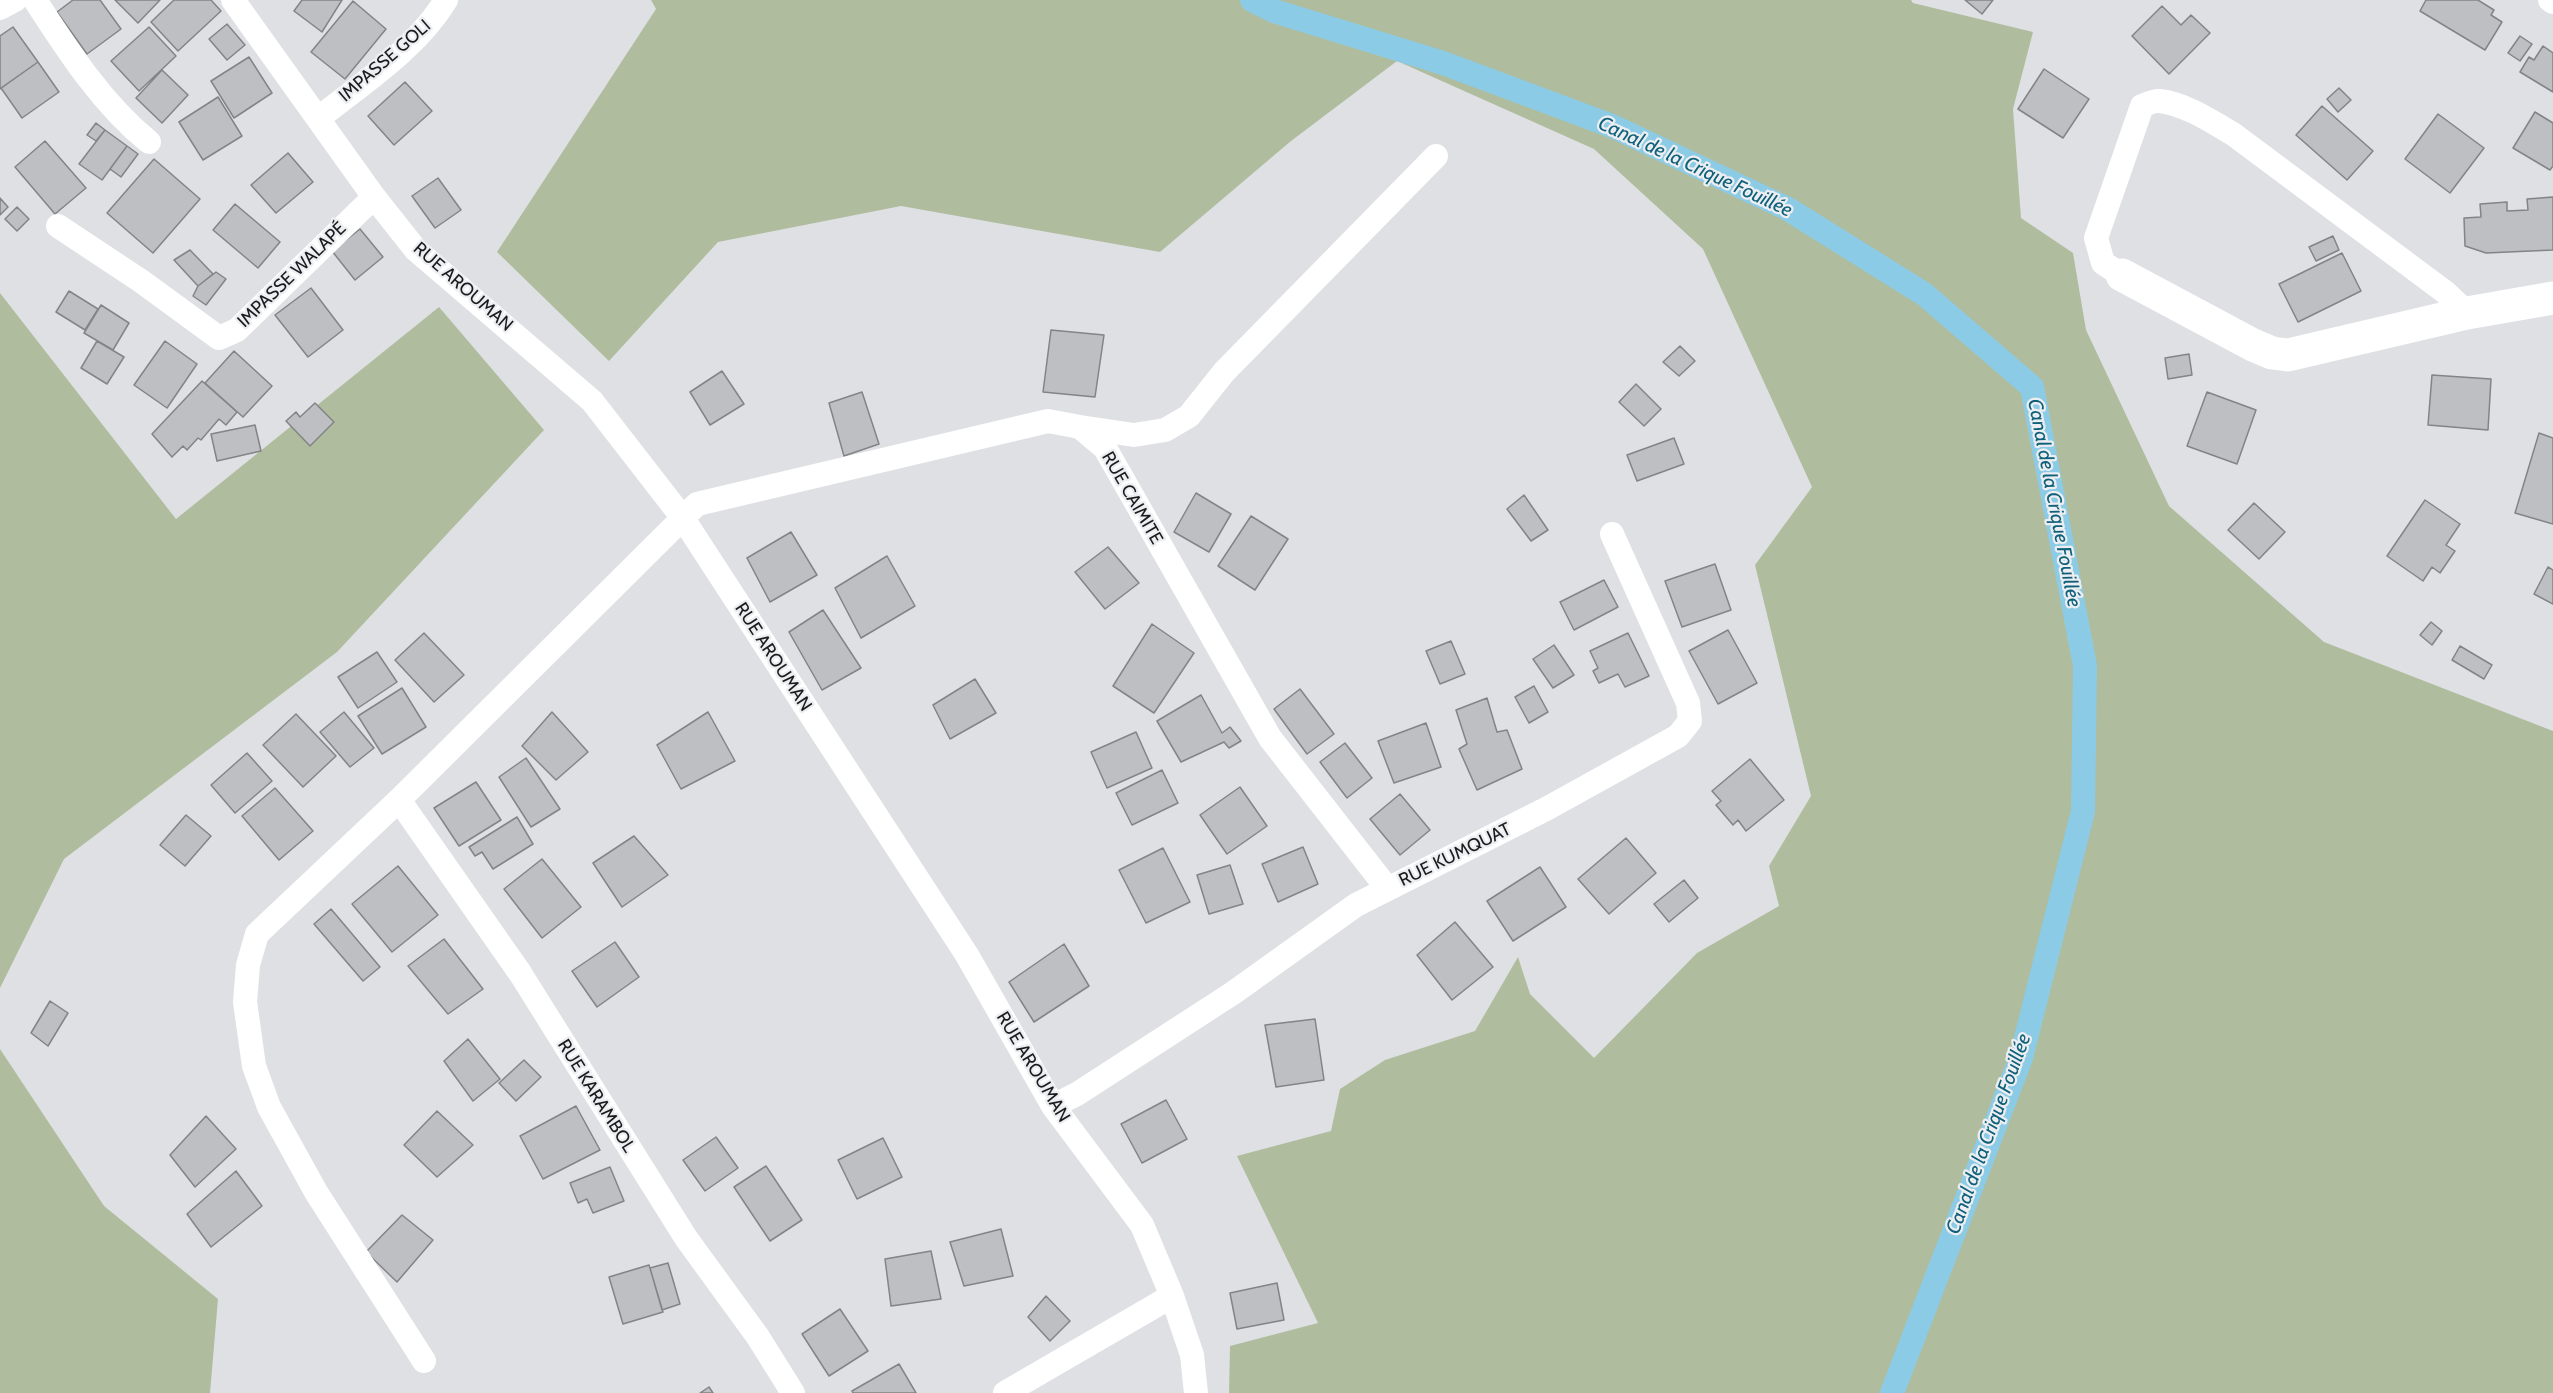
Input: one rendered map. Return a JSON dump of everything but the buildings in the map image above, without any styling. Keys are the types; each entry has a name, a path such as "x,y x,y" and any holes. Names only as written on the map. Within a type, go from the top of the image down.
{"street":[{"path":"0,8 15,0"},
{"path":"35,0 79,66 125,123 149,142"},
{"name":"RUE AROUMAN","path":"233,0 374,197 416,250 592,401 682,518 968,956 1053,1106 1142,1225 1172,1296 1192,1355 1196,1393"},
{"name":"IMPASSE GOLI","path":"319,118 396,57 433,21 446,0"},
{"path":"2467,313 2445,292 2233,134 2174,104 2157,100 2142,106 2096,238 2103,262 2122,275 2253,345 2272,353 2288,355 2467,313 2553,298"},
{"path":"1080,427 1134,435 1165,430 1189,416 1224,372 1436,156"},
{"name":"IMPASSE WALAPÉ","path":"58,226 219,338 237,330 374,197"},
{"name":"RUE CAIMITE","path":"424,1361 316,1192 268,1107 254,1066 245,1002 248,965 257,934 399,800 697,504 714,498 1048,421 1080,427 1105,448 1270,738 1387,888"},
{"name":"RUE KUMQUAT","path":"1053,1106 1077,1094 1233,993 1356,905 1556,804 1678,736 1690,721 1688,703 1612,534"},
{"name":"RUE KARAMBOL","path":"399,800 520,973 680,1228 758,1337 793,1393"},
{"path":"1005,1393 1172,1296"}],"green space":[{"path":"651,0 1911,0 1913,3 2033,32 2013,109 2021,218 2073,253 2086,330 2169,506 2324,642 2553,731 2553,1393 1229,1393 1230,1346 1318,1323 1237,1156 1331,1131 1340,1089 1385,1060 1475,1031 1518,957 1530,994 1594,1058 1697,953 1779,906 1769,866 1811,796 1755,565 1812,487 1703,249 1594,149 1397,61 1291,141 1160,252 901,206 718,242 609,361 497,252 656,9"},
{"path":"0,293 176,519 439,307 544,430 337,652 64,859 0,988"},
{"path":"0,1049 104,1206 218,1299 210,1393 0,1393"}],"waterway":[{"name":"Canal de la Crique Fouillée","path":"1252,0 1274,11 1443,63 1612,126 1788,209 1924,294 2032,387 2085,666 2083,811 2021,1058 1892,1393"}]}
